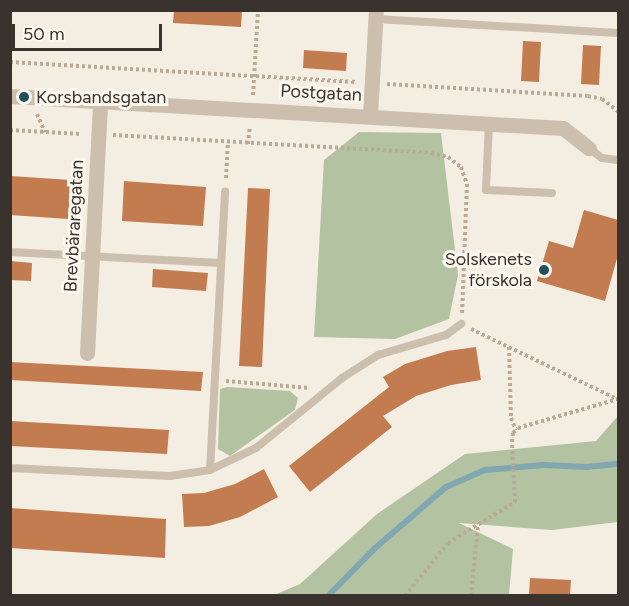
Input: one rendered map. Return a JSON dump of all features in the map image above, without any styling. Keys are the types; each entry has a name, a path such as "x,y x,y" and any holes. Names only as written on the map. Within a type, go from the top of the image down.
{"street":[{"path":"370,116 376,15"},
{"name":"Postgatan","path":"10,96 563,128 589,148"},
{"name":"Brevbäraregatan","path":"87,353 100,102"}],"lane":[{"path":"376,15 618,33"},
{"path":"489,123 486,190 552,193"},
{"name":"Postgatan","path":"589,148 602,158 618,160"},
{"path":"210,470 225,191"},
{"path":"10,252 221,263"},
{"path":"10,468 170,476 210,470 256,448 328,389 378,355 446,334 461,324"}],"path":[{"path":"248,144 258,10"},
{"path":"10,63 360,82"},
{"path":"385,84 588,96 602,99 618,111"},
{"path":"35,111 46,132"},
{"path":"10,130 431,153 456,162 465,174 467,184 461,324 618,399"},
{"path":"225,191 228,142"},
{"path":"405,596 448,543 515,502 512,442 516,430 511,418 509,347"},
{"path":"214,380 328,389"},
{"path":"516,430 525,425 618,399"},
{"path":"471,596 478,526"}],"green space":[{"path":"359,132 441,133 458,275 449,319 395,339 314,337 324,160"},
{"path":"227,387 290,391 298,398 295,410 230,456 218,449 220,389"},
{"path":"618,416 618,522 552,530 459,523 513,549 509,595 274,595 300,584 377,514 465,454 596,441"}],"building":[{"path":"174,10 242,10 241,27 173,23"},
{"path":"523,41 541,42 539,82 521,81"},
{"path":"583,45 601,46 599,85 581,84"},
{"path":"304,50 347,53 346,71 303,68"},
{"path":"10,176 71,180 68,219 10,215"},
{"path":"124,181 206,187 203,226 122,221"},
{"path":"248,188 270,189 262,367 239,366"},
{"path":"584,210 618,220 618,255 605,301 537,281 549,241 573,248"},
{"path":"10,261 32,263 31,281 10,280"},
{"path":"153,269 208,273 206,291 152,287"},
{"path":"476,347 481,380 451,385 416,396 383,416 392,427 310,492 289,466 389,387 383,377 405,364 447,351"},
{"path":"10,362 203,372 201,391 10,380"},
{"path":"10,421 169,430 167,454 10,446"},
{"path":"264,469 278,497 240,517 209,526 184,527 182,494 204,493 235,484"},
{"path":"10,508 166,519 165,558 10,548"},
{"path":"530,578 571,580 570,596 529,596"}],"waterway":[{"path":"328,596 374,549 446,487 485,470 544,465 587,467 618,464"}],"place":[{"name":"Korsbandsgatan","path":"24,97"},
{"name":"Solskenets förskola","path":"544,270"}]}
